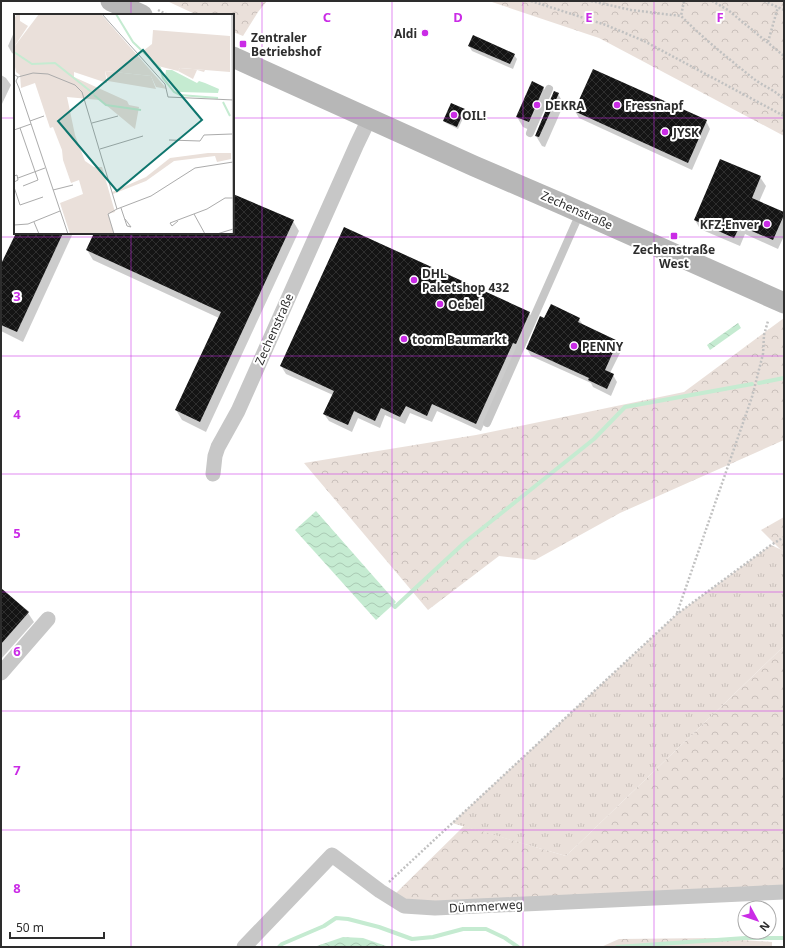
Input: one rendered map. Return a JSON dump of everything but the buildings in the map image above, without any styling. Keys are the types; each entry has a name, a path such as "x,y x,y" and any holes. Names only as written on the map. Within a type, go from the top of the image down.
{"street":[{"path":"111,1 140,14"},
{"name":"Zechenstraße","path":"234,57 474,166 784,303"},
{"name":"Zechenstraße","path":"213,474 215,456 218,447 238,411 369,119"},
{"path":"1,673 48,619"},
{"name":"Dümmerweg","path":"244,947 332,855 380,891 404,906 435,908 784,892"}],"lane":[{"path":"530,133 549,89"},
{"path":"487,424 581,212"}],"path":[{"path":"531,1 606,25 644,40 784,116"},
{"path":"591,1 630,10 681,16 761,85 783,98"},
{"path":"681,16 684,1"},
{"path":"712,1 728,10 784,56"},
{"path":"764,1 784,10"},
{"path":"768,42 778,7"},
{"path":"677,614 752,396 763,354 764,336 768,321"},
{"path":"380,891 677,614 784,537"}],"green space":[{"path":"167,1 267,1 258,12 243,36 234,32 234,14 195,14"},
{"path":"489,1 784,1 784,136 599,38"},
{"path":"784,318 784,440 620,513 535,560 499,556 428,610 304,463 476,435 684,392"},
{"path":"784,517 784,551 781,550 761,530"},
{"path":"771,545 784,551 784,646 566,856 452,823 677,614"},
{"path":"784,646 784,887 411,902 395,894 464,826 566,856"},
{"path":"713,938 772,942 772,947 601,947 619,939"}],"water":[{"path":"738,323 741,328 710,350 707,345"},
{"path":"316,511 396,602 376,620 295,530"},
{"path":"343,937 363,938 389,947 314,947"}],"waterway":[{"path":"759,383 784,378"},
{"path":"393,605 395,607 464,543 594,439 625,407 752,384"},
{"path":"279,947 282,944 324,926 336,918 348,919 379,927 412,939 433,937 463,929 486,929 505,938 518,947"},
{"path":"617,947 745,938 784,938"}],"place":[{"name":"Aldi","path":"425,33"},
{"name":"Zentraler Betriebshof","path":"243,44"},
{"name":"DEKRA","path":"537,105"},
{"name":"Fressnapf","path":"617,105"},
{"name":"OIL!","path":"454,115"},
{"name":"JYSK","path":"665,132"},
{"name":"KFZ-Enver","path":"767,224"},
{"name":"Zechenstraße West","path":"674,236"},
{"name":"DHL Paketshop 432","path":"414,280"},
{"name":"Oebel","path":"440,304"},
{"name":"toom Baumarkt","path":"404,339"},
{"name":"PENNY","path":"574,346"}]}
